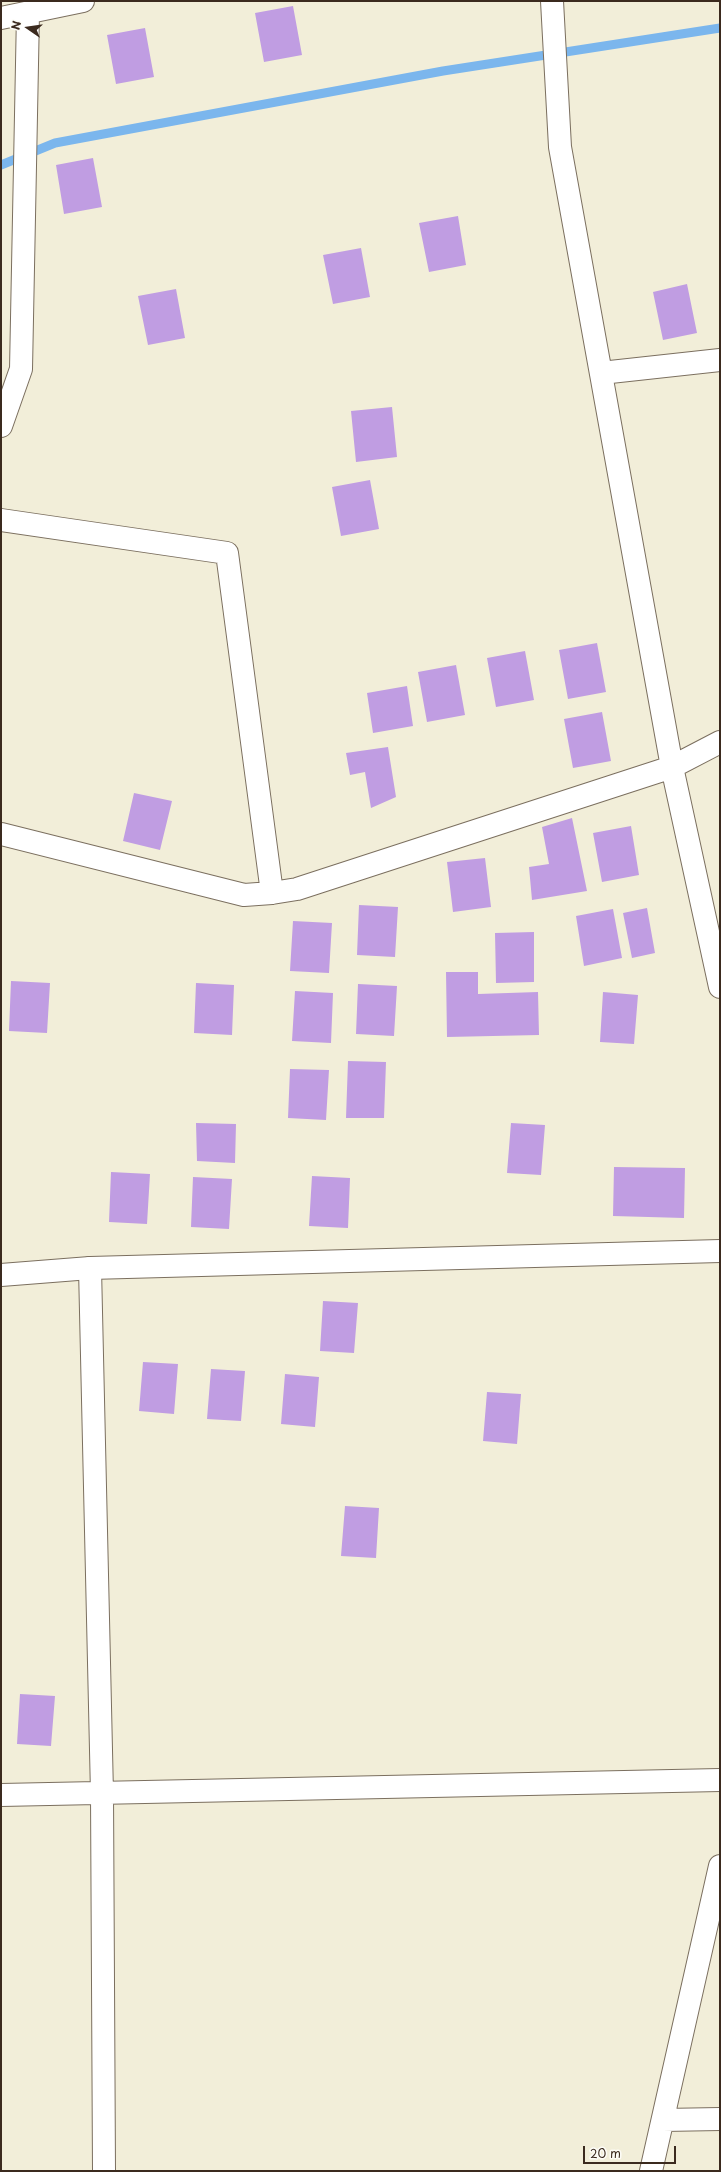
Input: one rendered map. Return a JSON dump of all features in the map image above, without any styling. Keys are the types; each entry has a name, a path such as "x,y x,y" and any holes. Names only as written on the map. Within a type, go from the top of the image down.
{"street":[{"path":"1,18 82,1"},
{"path":"552,1 560,146 672,767 720,987"},
{"path":"1,426 21,369 28,13"},
{"path":"601,373 720,360"},
{"path":"1,520 227,553 272,893"},
{"path":"1,834 244,895 272,893 297,889 672,767 720,742"},
{"path":"1,1275 90,1268 720,1251"},
{"path":"90,1268 102,1794 104,2171"},
{"path":"1,1795 720,1780"},
{"path":"651,2171 720,1866"},
{"path":"663,2120 720,2120"}],"building":[{"path":"293,6 302,55 264,62 255,13"},
{"path":"145,28 154,77 116,84 107,35"},
{"path":"93,158 102,207 64,214 56,165"},
{"path":"458,216 466,265 429,272 419,223"},
{"path":"361,248 370,297 333,304 323,255"},
{"path":"687,284 697,333 663,340 653,292"},
{"path":"176,289 185,338 148,345 138,296"},
{"path":"392,407 397,457 356,462 351,411"},
{"path":"370,480 379,529 341,536 332,487"},
{"path":"597,643 606,692 568,699 559,650"},
{"path":"525,651 534,700 496,707 487,658"},
{"path":"456,665 465,715 427,722 418,672"},
{"path":"407,686 413,726 373,733 367,693"},
{"path":"602,712 611,761 573,768 564,719"},
{"path":"388,747 396,797 371,808 365,772 350,775 346,753"},
{"path":"134,793 172,801 160,850 123,841"},
{"path":"572,818 587,891 532,900 529,867 549,864 542,827"},
{"path":"631,826 639,875 602,882 593,833"},
{"path":"485,858 491,907 453,912 447,862"},
{"path":"359,905 398,907 395,957 357,955"},
{"path":"647,908 655,953 632,958 623,913"},
{"path":"613,909 622,958 584,966 576,916"},
{"path":"293,921 332,923 329,973 290,971"},
{"path":"534,932 534,982 496,983 495,933"},
{"path":"446,972 478,972 478,994 538,992 539,1035 447,1037"},
{"path":"11,981 50,983 47,1033 9,1031"},
{"path":"196,983 234,985 232,1035 194,1033"},
{"path":"358,984 397,986 394,1036 356,1034"},
{"path":"295,991 333,993 331,1043 292,1041"},
{"path":"603,992 638,995 634,1044 600,1042"},
{"path":"348,1061 386,1062 384,1118 346,1118"},
{"path":"290,1069 329,1070 326,1120 288,1118"},
{"path":"196,1123 236,1124 235,1163 197,1161"},
{"path":"511,1123 545,1125 541,1175 507,1173"},
{"path":"614,1167 685,1168 684,1218 613,1216"},
{"path":"111,1172 150,1174 147,1224 109,1222"},
{"path":"312,1176 350,1178 348,1228 309,1226"},
{"path":"193,1177 232,1179 229,1229 191,1227"},
{"path":"323,1301 358,1303 354,1353 320,1351"},
{"path":"143,1362 178,1364 174,1414 139,1411"},
{"path":"211,1369 245,1371 241,1421 207,1419"},
{"path":"285,1374 319,1377 315,1427 281,1424"},
{"path":"487,1392 521,1394 517,1444 483,1441"},
{"path":"345,1506 379,1508 376,1558 341,1556"},
{"path":"20,1694 55,1696 51,1746 17,1744"}],"waterway":[{"path":"1,165 55,143 443,71 720,28"}]}
